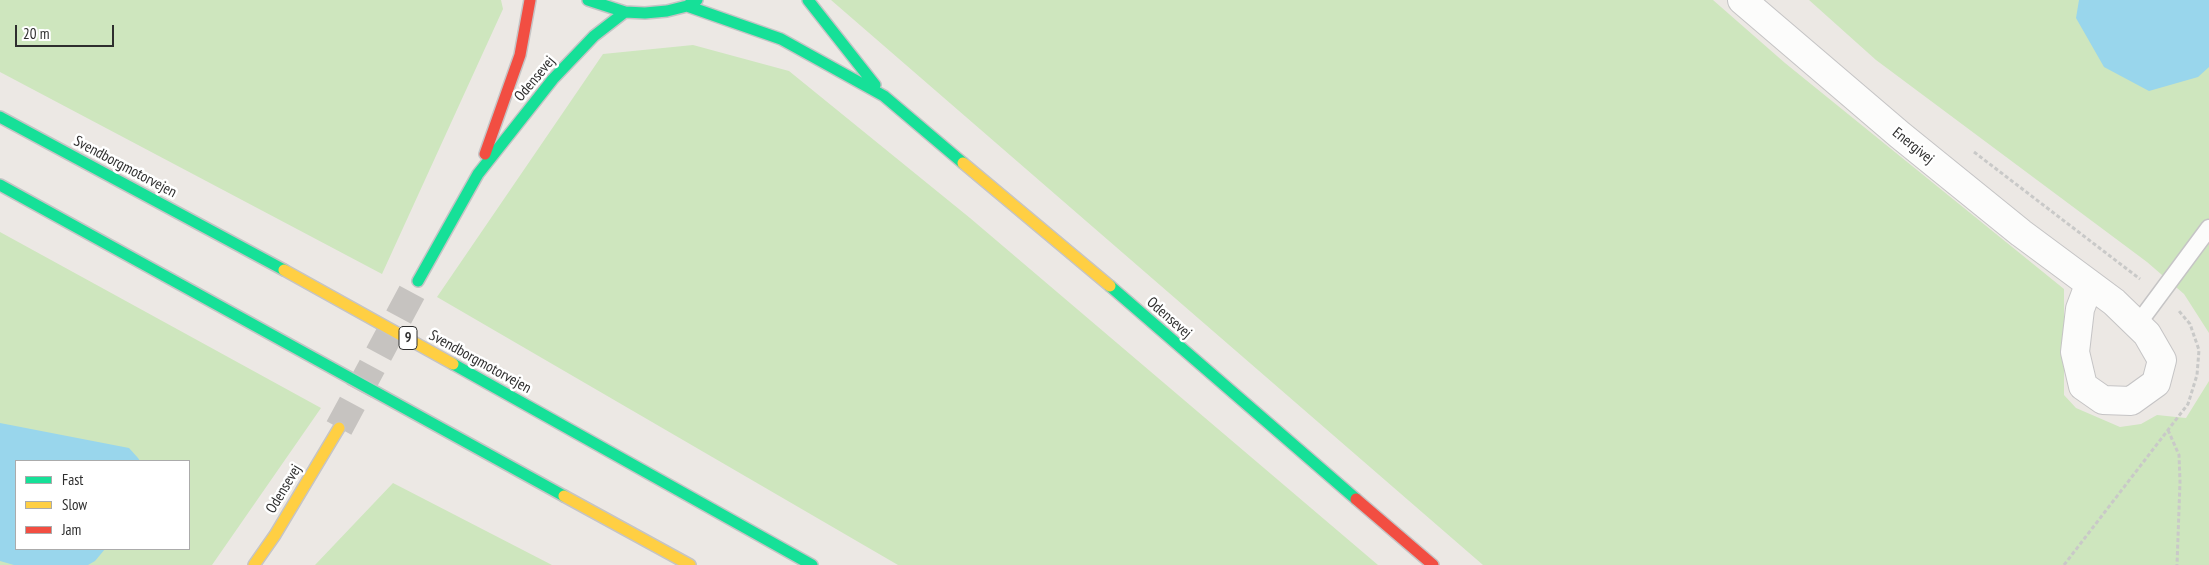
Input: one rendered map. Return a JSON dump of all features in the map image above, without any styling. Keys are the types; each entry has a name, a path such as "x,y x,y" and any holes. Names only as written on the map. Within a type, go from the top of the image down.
{"main road":[{"name":"Odensevej","path":"478,174 520,55 530,0"},
{"path":"588,0 625,12 646,13 667,11 692,3"},
{"name":"Odensevej","path":"808,0 884,96"},
{"name":"Odensevej","path":"692,3 781,39 884,96 1140,312 1433,565"},
{"name":"Odensevej","path":"418,281 478,174 553,79 594,36 625,12"},
{"name":"Svendborgmotorvejen","path":"0,117 345,303 812,565"},
{"path":"0,185 690,565"},
{"name":"Odensevej","path":"254,565 339,428"}],"street":[{"name":"Energivej","path":"1742,0 1900,135 2089,285 2114,302 2147,334 2162,360 2156,383 2131,401 2103,400 2083,386 2075,352 2080,308 2089,285"}],"lane":[{"path":"2137,325 2209,228"}],"path":[{"path":"1974,152 2174,305 2190,324 2199,350 2198,375 2188,404 2064,565"},
{"path":"2168,430 2179,455 2177,565"}],"green space":[{"path":"0,0 501,0 503,9 382,274 0,72"},
{"path":"831,0 1713,0 1785,63 2064,289 2064,395 2076,408 2120,427 2141,424 2157,415 2186,418 2209,381 2209,565 1483,565"},
{"path":"1809,0 2209,0 2209,333 2184,294 2147,262 1876,60"},
{"path":"693,45 789,71 970,218 1378,565 898,565 437,297 603,54"},
{"path":"0,232 321,408 212,565 0,565"},
{"path":"393,483 552,565 315,565"}],"water":[{"path":"2079,0 2209,0 2209,67 2198,77 2149,91 2104,67 2076,18"},
{"path":"0,423 129,448 138,458 139,460 15,460 15,550 104,550 95,561 88,565 14,565 0,561"}],"tunnel":[{"path":"339,428 418,281"}],"traffic: fast":[{"path":"588,0 625,12 645,13 667,11 687,6 697,0"},
{"path":"808,0 875,85"},
{"path":"687,6 781,39 884,96 963,163"},
{"path":"418,281 478,174 553,79 594,36 625,12"},
{"path":"0,117 284,270"},
{"path":"0,185 564,496"},
{"path":"1110,286 1356,499"},
{"path":"453,364 812,565"}],"traffic: slow":[{"path":"963,163 1110,286"},
{"path":"284,270 453,364"},
{"path":"254,565 275,535 339,428"},
{"path":"564,496 690,565"}],"traffic: jam":[{"path":"485,154 520,55 530,0"},
{"path":"1356,499 1433,565"}]}
